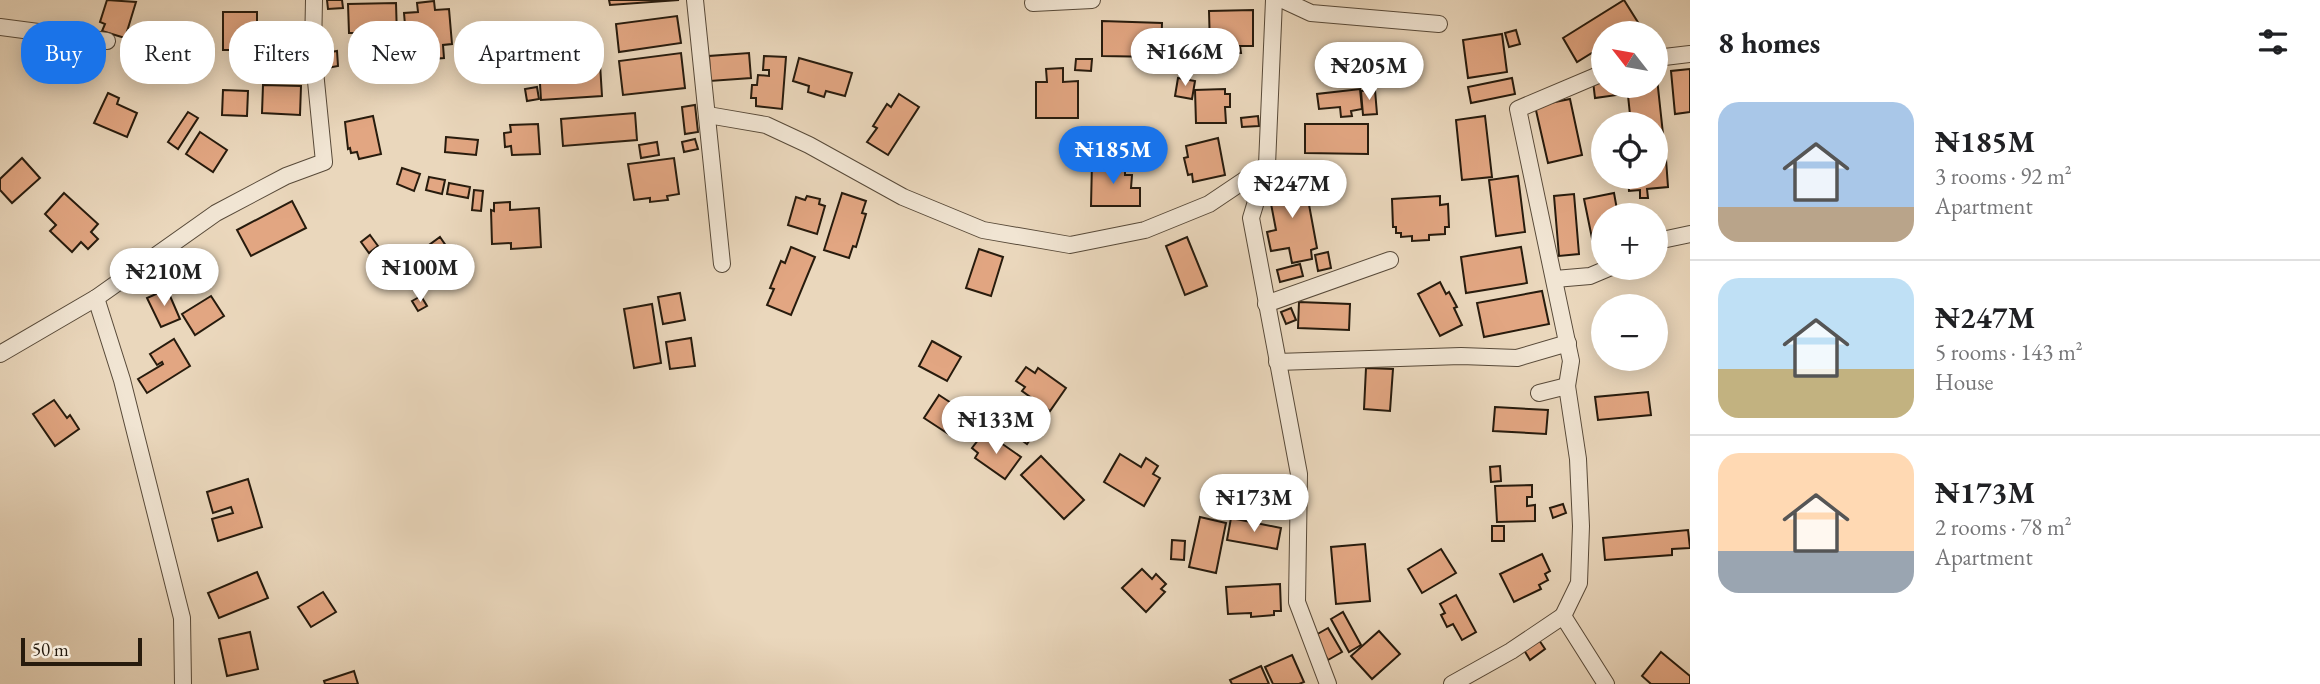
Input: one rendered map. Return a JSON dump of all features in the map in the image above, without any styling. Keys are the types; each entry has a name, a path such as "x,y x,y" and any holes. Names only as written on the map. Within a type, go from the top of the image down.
{"street":[{"path":"0,354 96,298 216,213 286,176 324,162 313,51 314,0"},
{"path":"695,0 722,264"},
{"path":"1033,3 1091,0"},
{"path":"1274,0 1267,165 1251,218 1299,474 1297,602 1328,684"},
{"path":"1283,0 1311,13 1438,24"},
{"path":"0,27 107,41"},
{"path":"1668,57 1690,54"},
{"path":"1452,684 1511,651 1563,616 1579,583 1581,526 1578,459 1567,386 1572,361 1518,109 1591,78"},
{"path":"708,115 766,125 809,145 904,197 983,230 1070,245 1158,225 1209,204 1267,165"},
{"path":"1668,239 1690,234"},
{"path":"1266,304 1390,260"},
{"path":"1555,279 1591,276"},
{"path":"96,298 122,380 182,618 183,684"},
{"path":"1277,362 1447,356 1517,358 1568,343"},
{"path":"1539,393 1567,386"},
{"path":"1563,616 1606,684"}],"building":[{"path":"107,0 136,2 130,21 120,21 120,36 106,32 106,21 100,21"},
{"path":"327,0 342,0 343,8 328,9"},
{"path":"609,0 679,0 610,5"},
{"path":"1624,0 1637,21 1591,21 1591,53 1577,62 1563,38"},
{"path":"434,1 435,10 449,9 452,44 443,45 444,58 440,58 440,21 405,21 404,13 418,12 417,3"},
{"path":"396,3 397,21 349,21 348,4"},
{"path":"1253,10 1253,46 1240,46 1241,53 1222,53 1222,47 1210,47 1209,11"},
{"path":"223,12 257,12 257,21 229,21 229,50 223,50"},
{"path":"677,16 681,43 619,52 616,24"},
{"path":"1102,21 1162,23 1161,57 1102,56"},
{"path":"1516,30 1520,44 1509,47 1505,33"},
{"path":"1502,34 1507,72 1468,78 1463,40"},
{"path":"337,51 338,66 334,67 334,52"},
{"path":"681,53 685,88 623,95 619,61"},
{"path":"749,53 751,78 710,81 709,56"},
{"path":"764,56 786,57 782,109 756,106 756,98 751,98 752,85 757,85 758,75 769,76 769,70 763,70"},
{"path":"799,58 852,73 845,96 826,91 824,97 808,92 809,86 793,81"},
{"path":"1076,59 1092,59 1091,71 1075,70"},
{"path":"1063,68 1063,82 1078,81 1078,118 1036,118 1036,82 1047,82 1046,69"},
{"path":"1690,69 1690,112 1675,114 1671,71"},
{"path":"1178,78 1195,81 1192,99 1175,96"},
{"path":"1512,78 1515,94 1471,103 1468,87"},
{"path":"540,84 601,84 602,96 541,100"},
{"path":"263,85 301,86 300,115 262,113"},
{"path":"537,87 539,99 527,101 525,89"},
{"path":"1225,89 1225,94 1230,94 1230,107 1225,107 1226,123 1196,123 1195,90"},
{"path":"1360,89 1362,109 1351,111 1352,116 1341,117 1340,107 1319,109 1317,94"},
{"path":"223,90 248,91 247,116 222,115"},
{"path":"1375,90 1377,114 1363,115 1361,91"},
{"path":"108,93 119,98 117,104 137,113 127,137 94,123"},
{"path":"899,94 919,107 888,155 867,142 877,128 873,126 887,104 891,107"},
{"path":"1628,98 1659,98 1661,112 1630,112"},
{"path":"1570,99 1582,155 1548,163 1535,106"},
{"path":"695,105 698,132 685,134 682,107"},
{"path":"188,112 198,118 178,149 168,142"},
{"path":"635,113 637,140 563,146 561,119"},
{"path":"373,116 381,154 359,159 357,152 351,153 350,148 348,149 345,122"},
{"path":"1258,116 1259,126 1242,127 1241,118"},
{"path":"1485,116 1492,177 1462,180 1456,120"},
{"path":"538,124 540,154 512,155 511,146 505,147 504,133 511,132 510,125"},
{"path":"1305,124 1368,124 1368,154 1305,153"},
{"path":"200,132 227,150 213,172 186,154"},
{"path":"446,137 478,140 476,155 445,152"},
{"path":"1218,138 1225,175 1193,182 1192,174 1188,175 1184,158 1188,157 1186,146"},
{"path":"695,139 698,149 684,152 682,142"},
{"path":"657,142 659,155 641,158 639,145"},
{"path":"22,158 40,178 12,203 0,190 0,179"},
{"path":"674,158 679,194 667,196 668,200 634,200 628,164"},
{"path":"1092,162 1125,162 1125,175 1132,175 1131,188 1140,188 1140,206 1091,206"},
{"path":"402,168 420,174 414,191 397,184"},
{"path":"1518,176 1525,232 1496,236 1489,180"},
{"path":"429,177 445,180 442,194 426,190"},
{"path":"1293,177 1295,185 1305,183 1317,248 1311,250 1312,259 1292,263 1289,248 1271,251 1267,232 1276,230 1268,188 1277,187 1276,180"},
{"path":"449,183 470,187 468,198 447,194"},
{"path":"1647,189 1648,198 1640,198 1640,190 1629,191"},
{"path":"474,190 483,191 481,211 472,210"},
{"path":"64,193 98,224 91,232 98,239 88,249 81,242 72,252 50,231 56,225 45,214"},
{"path":"842,193 866,201 862,213 866,214 856,247 853,246 849,258 824,250"},
{"path":"1614,193 1616,203 1591,203 1591,233 1584,199"},
{"path":"1574,194 1579,254 1559,256 1554,196"},
{"path":"807,196 820,199 819,204 825,206 817,234 788,225 796,197 805,200"},
{"path":"1440,196 1440,205 1448,204 1449,227 1445,227 1445,234 1429,235 1429,240 1412,241 1412,236 1401,237 1401,233 1396,233 1396,227 1393,227 1392,199"},
{"path":"292,201 306,228 251,256 237,230"},
{"path":"510,202 510,210 539,208 541,247 511,249 511,243 492,244 491,210 494,211 494,203"},
{"path":"370,235 378,246 369,253 361,242"},
{"path":"440,237 449,250 455,246 469,267 444,284 441,279 419,294 399,269 412,259 414,263 433,250 429,245"},
{"path":"1187,237 1207,286 1185,295 1166,246"},
{"path":"791,247 815,257 791,315 767,305 774,289 770,288 781,261 785,263"},
{"path":"1521,247 1527,283 1466,293 1461,257"},
{"path":"979,249 1003,257 991,296 966,288"},
{"path":"1328,252 1331,268 1318,271 1315,255"},
{"path":"203,255 214,276 195,287 183,266"},
{"path":"1300,264 1303,276 1280,282 1277,270"},
{"path":"1440,282 1457,307 1454,308 1462,325 1440,336 1418,294"},
{"path":"167,289 180,319 161,327 147,298"},
{"path":"1542,291 1549,324 1484,337 1477,303"},
{"path":"680,293 685,320 663,324 658,297"},
{"path":"211,296 224,316 195,335 182,314"},
{"path":"421,296 427,306 418,311 412,301"},
{"path":"1299,302 1350,304 1349,330 1298,328"},
{"path":"652,304 661,363 634,368 624,309"},
{"path":"1291,308 1296,320 1286,324 1281,312"},
{"path":"691,338 695,366 670,369 666,342"},
{"path":"174,339 190,366 147,393 138,379 163,364 162,362 157,365 150,354"},
{"path":"932,341 961,357 947,381 919,366"},
{"path":"1026,367 1035,373 1038,368 1066,388 1050,411 1022,391 1025,387 1016,381"},
{"path":"1366,368 1393,369 1390,411 1364,409"},
{"path":"1648,392 1651,415 1598,420 1595,397"},
{"path":"939,395 968,414 965,419 973,424 964,438 956,433 953,437 924,418"},
{"path":"1002,399 1011,405 1014,401 1042,422 1027,444 998,423 1000,420 992,414"},
{"path":"54,400 67,418 70,415 79,429 55,446 33,414"},
{"path":"1495,407 1548,410 1546,434 1493,431"},
{"path":"982,435 988,440 991,436 1021,457 1005,479 975,458 978,453 972,448"},
{"path":"1120,454 1141,467 1146,458 1158,466 1153,474 1160,478 1144,506 1104,482"},
{"path":"1041,456 1084,500 1064,519 1021,475"},
{"path":"1500,466 1501,481 1491,482 1490,467"},
{"path":"248,479 262,527 218,541 212,519 233,513 231,507 213,513 207,492"},
{"path":"1532,485 1532,497 1527,497 1527,506 1535,505 1535,521 1497,522 1495,486"},
{"path":"1563,504 1566,513 1553,518 1550,508"},
{"path":"1200,517 1226,523 1216,573 1189,567"},
{"path":"1231,518 1281,528 1277,549 1227,540"},
{"path":"1492,526 1504,526 1504,541 1492,541"},
{"path":"1688,530 1690,548 1672,549 1672,555 1605,560 1603,538"},
{"path":"1172,540 1185,541 1184,560 1171,559"},
{"path":"1365,544 1370,601 1336,604 1331,547"},
{"path":"1441,549 1456,573 1422,593 1408,569"},
{"path":"1542,554 1550,571 1545,574 1548,580 1539,585 1541,589 1514,602 1500,574"},
{"path":"1142,569 1152,579 1156,574 1166,584 1161,589 1165,592 1146,612 1122,588"},
{"path":"257,572 268,598 219,618 208,593"},
{"path":"1280,584 1281,611 1274,611 1274,615 1251,617 1251,613 1228,614 1226,587"},
{"path":"323,592 336,612 311,627 298,607"},
{"path":"1456,595 1476,632 1462,640 1453,624 1447,627 1441,615 1445,613 1440,604"},
{"path":"1343,612 1361,645 1349,652 1331,619"},
{"path":"1328,628 1342,652 1328,660 1314,636"},
{"path":"1379,631 1400,654 1372,679 1351,656"},
{"path":"250,632 258,669 227,676 219,639"},
{"path":"1539,640 1545,649 1530,660 1524,650"},
{"path":"1661,652 1690,676 1690,684 1651,684 1642,676"},
{"path":"1292,655 1304,682 1273,684 1265,667"},
{"path":"1261,666 1269,684 1232,684 1230,680"},
{"path":"354,671 358,684 325,684 324,681"}]}
